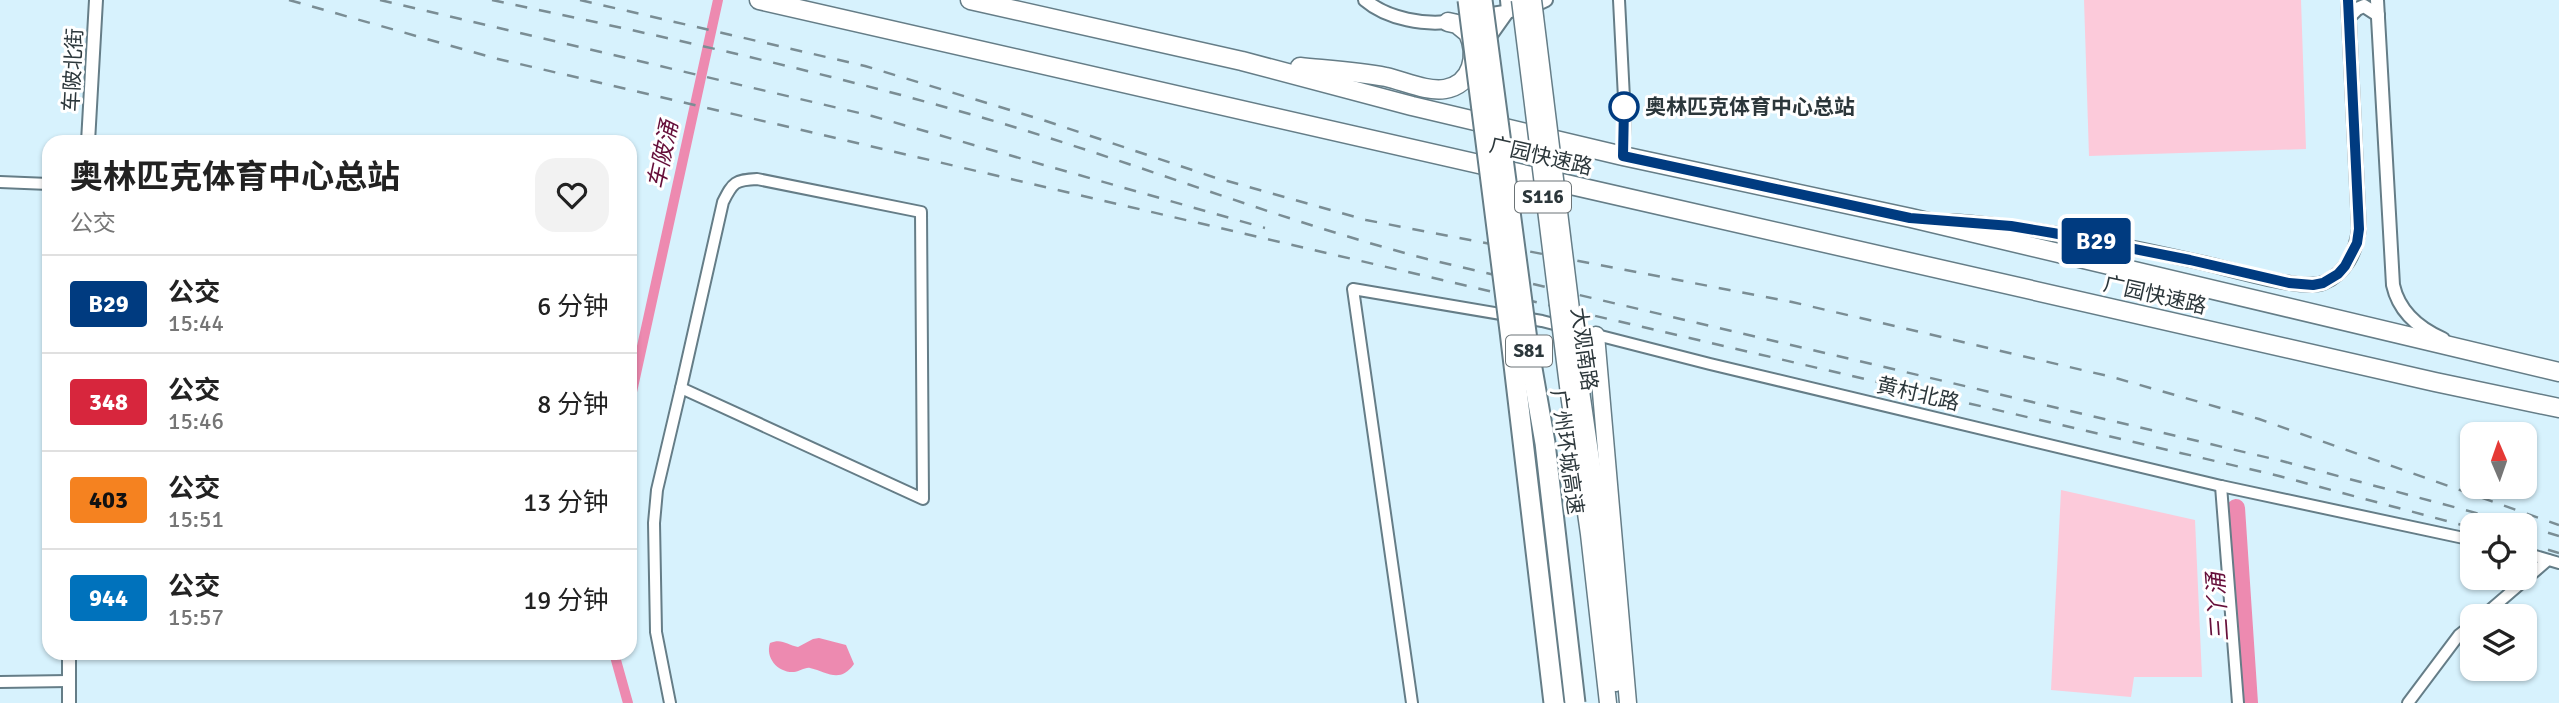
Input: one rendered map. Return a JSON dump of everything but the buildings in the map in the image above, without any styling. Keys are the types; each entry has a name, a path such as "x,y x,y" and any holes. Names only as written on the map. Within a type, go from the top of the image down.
{"highway":[{"name":"广园快速路","path":"970,0 1242,61 1412,106 1623,156 1910,218 2559,372"},
{"name":"广州环城高速","path":"1467,0 1554,703"},
{"name":"广州环城高速","path":"1482,0 1527,340 1545,443 1575,703"},
{"name":"广园快速路","path":"765,1 1419,152 2559,408"},
{"path":"1242,61 1373,75 1443,89 1462,80 1469,72 1474,53 1468,33 1457,24 1448,22"}],"main road":[{"name":"大观南路","path":"1533,0 1608,703"},
{"name":"大观南路","path":"1512,4 1575,392 1602,535 1619,703"},
{"path":"1596,335 1628,703"}],"street":[{"name":"车陂北街","path":"88,135 96,0"},
{"path":"1365,0 1381,10 1420,22 1448,22 1512,4 1529,8 1546,0"},
{"path":"1619,0 1625,118 1623,156"},
{"path":"1910,218 2011,226 2190,260 2289,283 2323,283 2345,266 2357,243 2359,229 2348,0"},
{"path":"2377,0 2393,285 2398,302 2409,317 2433,335 2459,347"},
{"path":"1474,53 1512,4"},
{"path":"2349,17 2364,6 2378,15"},
{"path":"670,703 656,632 654,523 657,490 723,202 731,187 739,180 757,179 921,212 923,499 681,388"},
{"path":"0,182 42,184"},
{"name":"黄村北路","path":"1412,703 1353,289 1542,321 2221,486 2460,537"},
{"path":"2221,486 2238,703"},
{"path":"2537,556 2554,561"},
{"path":"2498,604 2554,561"},
{"path":"2409,703 2460,634"},
{"path":"69,660 69,703"},
{"path":"0,682 69,681"}],"shaded area":[{"path":"2084,0 2301,0 2306,149 2089,156"},
{"path":"2061,490 2195,520 2202,677 2134,677 2131,697 2051,690"},
{"path":"819,638 846,645 854,664 849,670 838,675 810,668 788,672 774,664 769,654 770,643 781,642 798,647"}],"waterway":[{"name":"车陂涌","path":"637,369 718,0"},
{"name":"三丫涌","path":"2236,508 2249,703"},
{"name":"车陂涌","path":"616,660 628,703"}],"railway":[{"path":"289,0 494,58 2279,476 2460,525"},
{"path":"380,0 872,116 1265,228"},
{"path":"492,0 741,55 926,102 1042,136 1316,227 1427,259 2282,461 2476,513"},
{"path":"580,0 865,66 1046,121 1213,177 1366,220 1792,302 2112,377 2259,419 2559,525"},
{"path":"2537,530 2559,536"},
{"path":"2537,547 2559,553"}],"bus line":[{"name":"B29","path":"1624,107 1623,156 1910,218 2011,226 2118,245 2289,283 2313,285 2323,283 2345,266 2357,243 2359,229 2348,0"}],"place":[{"name":"奥林匹克体育中心总站","path":"1624,107"}]}
